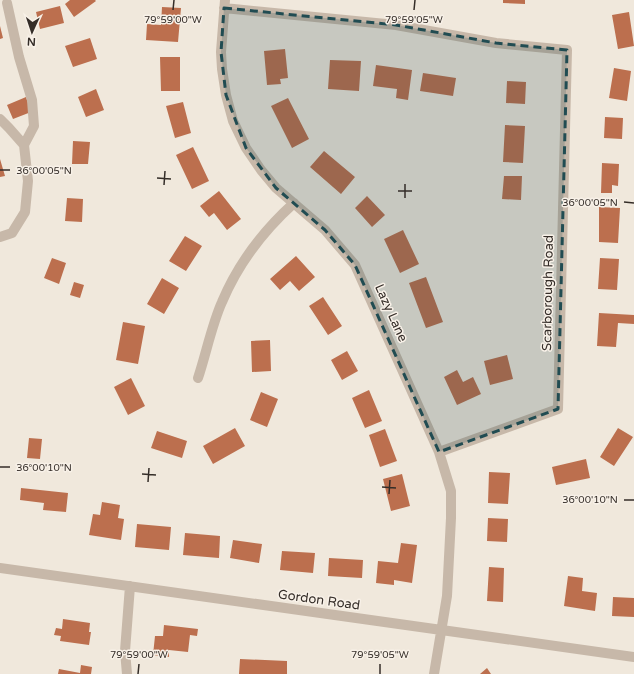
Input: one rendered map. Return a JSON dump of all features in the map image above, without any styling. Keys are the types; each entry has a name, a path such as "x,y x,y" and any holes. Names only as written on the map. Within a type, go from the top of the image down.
{"street":[{"path":"0,237 12,233 25,212 28,181 24,146 34,126 32,100 19,58 7,3"},
{"name":"Scarborough Road","path":"224,4 396,26 496,43 567,50 558,410 439,452"},
{"name":"Lazy Lane","path":"224,4 221,52 222,69 226,95 233,121 246,148 260,170 276,188 325,230 355,265 439,452 451,491 451,518 447,596 434,674"},
{"path":"0,120 24,146"},
{"path":"198,378 222,303 235,273 250,250 282,213 294,203"},
{"name":"Gordon Road","path":"0,568 634,657"},
{"path":"127,674 124,652 130,586"}],"highlighted area":[{"path":"224,8 396,25 496,43 567,50 558,409 439,452 355,265 325,230 276,188 246,148 226,95 221,52"}],"building":[{"path":"70,0 96,1 74,17 65,4"},
{"path":"503,0 525,0 525,4 503,3"},
{"path":"60,6 64,23 40,29 36,12"},
{"path":"162,7 181,8 178,42 146,40 147,24 161,25"},
{"path":"629,12 634,46 618,49 612,15"},
{"path":"0,26 3,38 0,39"},
{"path":"90,38 97,59 73,67 65,46"},
{"path":"285,49 288,78 280,79 281,84 267,85 264,51"},
{"path":"160,57 180,57 180,91 161,91"},
{"path":"330,60 361,61 359,91 328,89"},
{"path":"376,65 412,70 408,100 396,98 397,89 373,86"},
{"path":"614,68 631,71 627,101 609,98"},
{"path":"423,73 456,78 453,96 420,91"},
{"path":"507,81 526,82 525,104 506,103"},
{"path":"96,89 104,110 86,117 78,97"},
{"path":"26,97 31,112 13,119 7,105"},
{"path":"288,98 309,139 292,148 271,106"},
{"path":"183,102 191,133 175,138 166,106"},
{"path":"605,117 623,118 622,139 604,138"},
{"path":"505,125 525,126 523,163 503,162"},
{"path":"73,141 90,142 88,164 72,164"},
{"path":"193,147 209,181 192,189 176,155"},
{"path":"324,151 355,177 341,194 310,167"},
{"path":"0,159 5,176 0,177"},
{"path":"602,163 619,164 618,186 612,185 612,193 601,193"},
{"path":"504,176 522,176 521,200 502,199"},
{"path":"219,191 241,219 227,230 214,213 209,217 200,206"},
{"path":"367,196 385,215 372,227 355,208"},
{"path":"67,198 83,199 82,222 65,221"},
{"path":"599,207 620,208 618,243 599,242"},
{"path":"403,230 419,264 400,273 384,239"},
{"path":"185,236 202,246 186,271 169,261"},
{"path":"296,256 315,277 299,291 290,281 280,290 270,279"},
{"path":"52,258 66,263 59,284 44,278"},
{"path":"600,258 619,259 617,290 598,289"},
{"path":"426,277 443,322 426,328 409,283"},
{"path":"162,278 179,288 164,314 147,304"},
{"path":"74,282 84,285 80,298 70,295"},
{"path":"323,297 342,326 328,335 309,306"},
{"path":"599,313 634,315 634,324 618,323 616,347 597,346"},
{"path":"123,322 145,326 138,364 116,360"},
{"path":"270,340 271,371 252,372 251,341"},
{"path":"347,351 358,371 342,380 331,360"},
{"path":"507,355 513,379 490,385 484,361"},
{"path":"457,370 463,382 473,377 481,394 457,405 444,377"},
{"path":"131,378 145,406 128,415 114,387"},
{"path":"369,390 382,421 365,428 352,398"},
{"path":"261,392 278,399 267,427 250,420"},
{"path":"235,428 245,446 213,464 203,446"},
{"path":"618,428 633,437 614,466 600,457"},
{"path":"385,429 397,461 380,467 369,435"},
{"path":"157,431 187,441 182,458 151,448"},
{"path":"29,438 42,439 40,459 27,458"},
{"path":"586,459 590,478 556,485 552,467"},
{"path":"489,472 510,473 508,504 488,503"},
{"path":"402,474 410,506 391,511 383,479"},
{"path":"21,488 68,493 66,512 43,510 44,503 20,500"},
{"path":"102,502 120,505 118,518 124,519 121,540 89,535 93,514 100,515"},
{"path":"488,518 508,519 507,542 487,541"},
{"path":"137,524 171,527 169,550 135,547"},
{"path":"185,533 220,536 219,558 183,555"},
{"path":"233,540 262,544 259,563 230,558"},
{"path":"401,543 417,545 412,583 394,580 394,585 376,583 378,561 398,563"},
{"path":"282,551 315,553 313,573 280,570"},
{"path":"329,558 363,560 362,578 328,576"},
{"path":"489,567 504,568 503,602 487,601"},
{"path":"568,576 583,578 582,591 597,593 595,611 564,606"},
{"path":"613,597 634,598 634,617 612,616"},
{"path":"63,619 90,623 89,632 91,632 89,645 60,641 61,636 54,635 56,628 62,629"},
{"path":"164,625 198,629 197,636 190,635 188,652 169,650 169,657 153,655 155,636 163,636"},
{"path":"240,659 287,661 287,674 239,674"},
{"path":"81,665 92,667 91,674 58,674 59,669 80,673"},
{"path":"487,668 491,674 480,674"}]}
